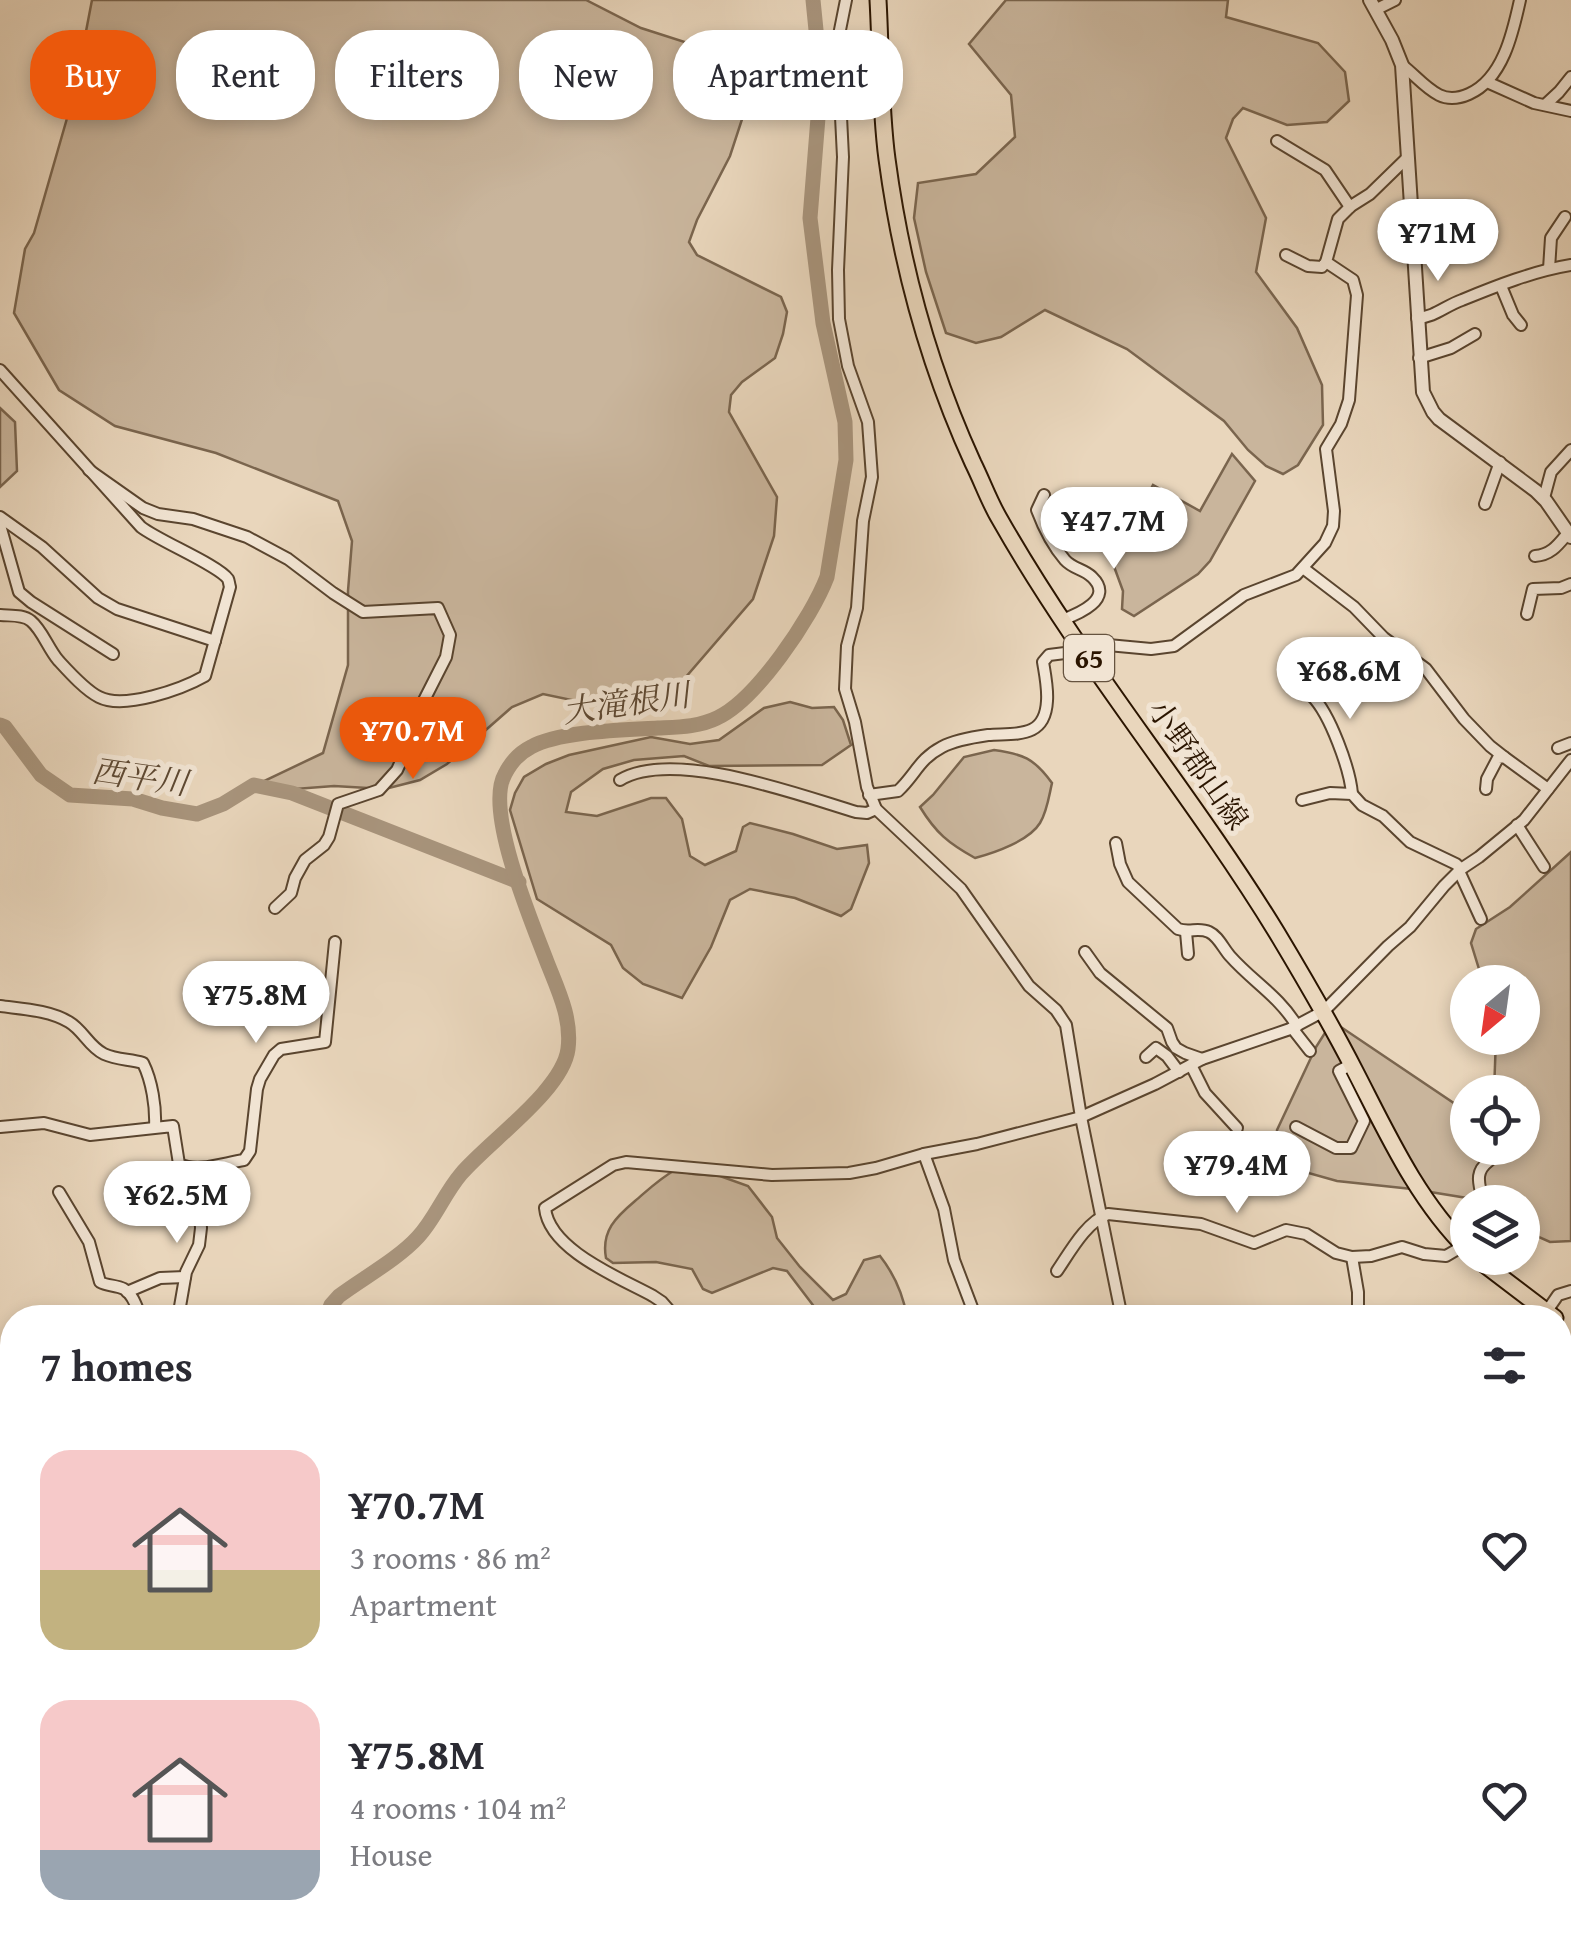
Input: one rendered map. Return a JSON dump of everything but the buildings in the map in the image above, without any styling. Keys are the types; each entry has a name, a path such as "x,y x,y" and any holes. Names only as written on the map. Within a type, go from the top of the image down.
{"main road":[{"name":"小野郡山線","path":"878,0 887,156 908,274 954,420 998,516 1062,620 1209,828 1324,1011 1420,1190 1450,1227"},
{"name":"小野郡山線","path":"1499,1275 1538,1305"}],"street":[{"path":"846,0 838,56 843,156 839,319 848,366 868,422 872,477 845,678 869,794 876,808 961,889 1029,986 1066,1024 1119,1305"},
{"path":"1395,0 1373,4 1402,66 1423,392 1433,412 1452,430 1544,498 1570,535 1552,552 1535,556"},
{"path":"1402,66 1446,98 1465,96 1487,82 1508,48 1520,2 1506,0"},
{"path":"1544,105 1571,77"},
{"path":"1487,82 1544,105 1571,110"},
{"path":"1277,141 1325,170 1350,207"},
{"path":"1286,255 1322,267 1335,223 1408,157"},
{"path":"1549,268 1552,238 1565,217"},
{"path":"1108,644 1151,649 1174,646 1244,595 1296,575 1325,543 1334,512 1326,450 1344,418 1352,382 1356,290 1348,276 1326,262"},
{"path":"1417,318 1434,315 1455,302 1549,268 1571,266"},
{"path":"1502,286 1521,325"},
{"path":"1419,358 1450,348 1475,334"},
{"path":"0,370 141,528 211,566 228,578 230,586 206,676 148,698 101,698 58,659 30,620 0,615"},
{"path":"1560,463 1563,448 1571,441"},
{"path":"1544,498 1551,472 1571,450"},
{"path":"1485,504 1500,462"},
{"path":"89,470 158,514 193,519 247,537 288,559 363,612 438,608 450,635 446,657 413,722 397,770 379,790 338,804 329,838 305,860 290,893 275,908"},
{"path":"1044,494 1037,510 1056,547 1067,562 1090,574 1098,584 1098,595 1087,610 1062,620"},
{"path":"0,517 42,547 98,598 117,609 215,641"},
{"path":"0,525 19,592 112,654"},
{"path":"1303,568 1426,669 1490,746 1548,789"},
{"path":"1527,614 1533,589 1571,584"},
{"path":"869,794 898,790 917,766 946,744 1024,734 1036,728 1044,719 1047,701 1043,662 1048,655 1065,653"},
{"path":"1292,682 1310,693 1323,712 1339,744 1352,794 1362,805 1384,816 1410,842 1456,864 1481,918"},
{"path":"1558,748 1571,743"},
{"path":"1486,788 1498,758 1504,756"},
{"path":"665,1305 582,1258 553,1230 545,1208 613,1165 626,1162 718,1172 822,1174 876,1168 977,1144 1081,1117 1202,1059 1294,1027 1324,1011 1410,928 1460,870 1517,826 1571,760"},
{"path":"620,780 648,769 672,768 791,791 856,812 876,808"},
{"path":"1302,800 1330,793 1352,794"},
{"path":"1517,826 1544,867"},
{"path":"1116,843 1128,882 1178,928 1215,935 1250,977 1278,999 1310,1050"},
{"path":"1186,932 1188,954"},
{"path":"0,1127 44,1123 90,1135 172,1126 178,1164 192,1169 244,1160 250,1151 260,1078 274,1054 281,1049 325,1042 335,942"},
{"path":"1085,952 1100,974 1166,1028 1176,1048 1202,1059"},
{"path":"0,1006 50,1014 73,1024 89,1044 104,1054 143,1064 151,1091 154,1127"},
{"path":"1146,1057 1156,1048 1179,1072"},
{"path":"1296,1127 1336,1148 1350,1148 1364,1121 1339,1071 1352,1064"},
{"path":"1190,1066 1205,1092 1237,1128"},
{"path":"924,1154 971,1305"},
{"path":"180,1305 184,1277 199,1246 201,1228 198,1186 192,1169"},
{"path":"59,1192 90,1242 100,1282 124,1289 135,1305"},
{"path":"1057,1271 1100,1216 1120,1214 1202,1224 1254,1243 1286,1230 1306,1234 1336,1252 1352,1256 1371,1256 1402,1248 1438,1256 1450,1254"},
{"path":"1352,1256 1358,1305"},
{"path":"127,1292 160,1278 184,1277"}],"shaded area":[{"path":"92,0 586,0 647,30 519,30 519,120 653,120 653,32 673,38 673,120 742,120 730,156 689,242 697,255 781,297 787,312 775,358 742,382 731,395 729,412 777,497 774,536 753,599 666,700 643,715 543,694 512,707 447,764 420,780 385,789 334,786 269,791 264,781 323,753 348,665 352,541 338,501 216,453 115,426 59,390 14,313 25,249 34,233 67,120 156,120 156,30 86,30"},
{"path":"1006,0 1228,0 1226,17 1318,43 1345,72 1349,101 1327,122 1287,125 1243,108 1233,119 1226,138 1266,218 1256,272 1297,328 1322,385 1323,425 1298,465 1283,474 1266,466 1224,421 1127,349 1045,310 1001,337 976,343 946,333 914,218 918,183 976,174 1015,137 1011,95 969,44"},
{"path":"0,408 15,422 17,471 0,487"},
{"path":"1232,454 1255,481 1210,561 1198,574 1134,616 1122,609 1123,591 1112,561 1153,485 1200,511"},
{"path":"790,702 812,708 834,707 851,745 822,765 709,766 684,756 634,760 603,769 571,792 566,812 597,816 651,798 666,798 682,819 690,856 705,865 736,851 743,827 750,823 837,849 867,845 869,863 851,909 841,916 795,898 750,889 730,900 711,947 682,998 643,984 623,968 611,945 537,899 510,810 524,777 569,755 651,737 690,744 719,740 764,708"},
{"path":"994,750 1027,759 1052,783 1044,814 1035,829 1011,845 975,858 943,837 920,807 964,757"},
{"path":"1571,852 1571,1241 1550,1242 1540,1238 1540,1185 1450,1185 1450,1195 1337,1181 1287,1167 1277,1154 1277,1130 1316,1047 1328,1028 1338,1025 1450,1101 1450,1165 1540,1165 1540,1075 1495,1075 1495,1055 1540,1055 1540,965 1478,965 1471,943 1476,929 1510,907"},
{"path":"675,1170 720,1176 748,1186 772,1217 777,1238 833,1300 846,1294 864,1260 880,1256 898,1285 904,1305 813,1305 787,1271 773,1268 712,1293 703,1289 692,1269 656,1262 613,1263 606,1258 608,1232 616,1219"}],"waterway":[{"name":"大滝根川","path":"331,1305 418,1237 461,1174 539,1098 563,1065 569,1038 566,1015 505,839 500,791 510,766 527,749 558,738 688,726 717,718 749,694 781,656 827,577 846,460 845,422 823,323 810,218 821,80 813,0"},
{"name":"西平川","path":"0,725 41,775 70,795 133,799 197,814 254,785 292,793 519,882"}],"tunnel":[{"path":"1065,653 1108,645"}]}
